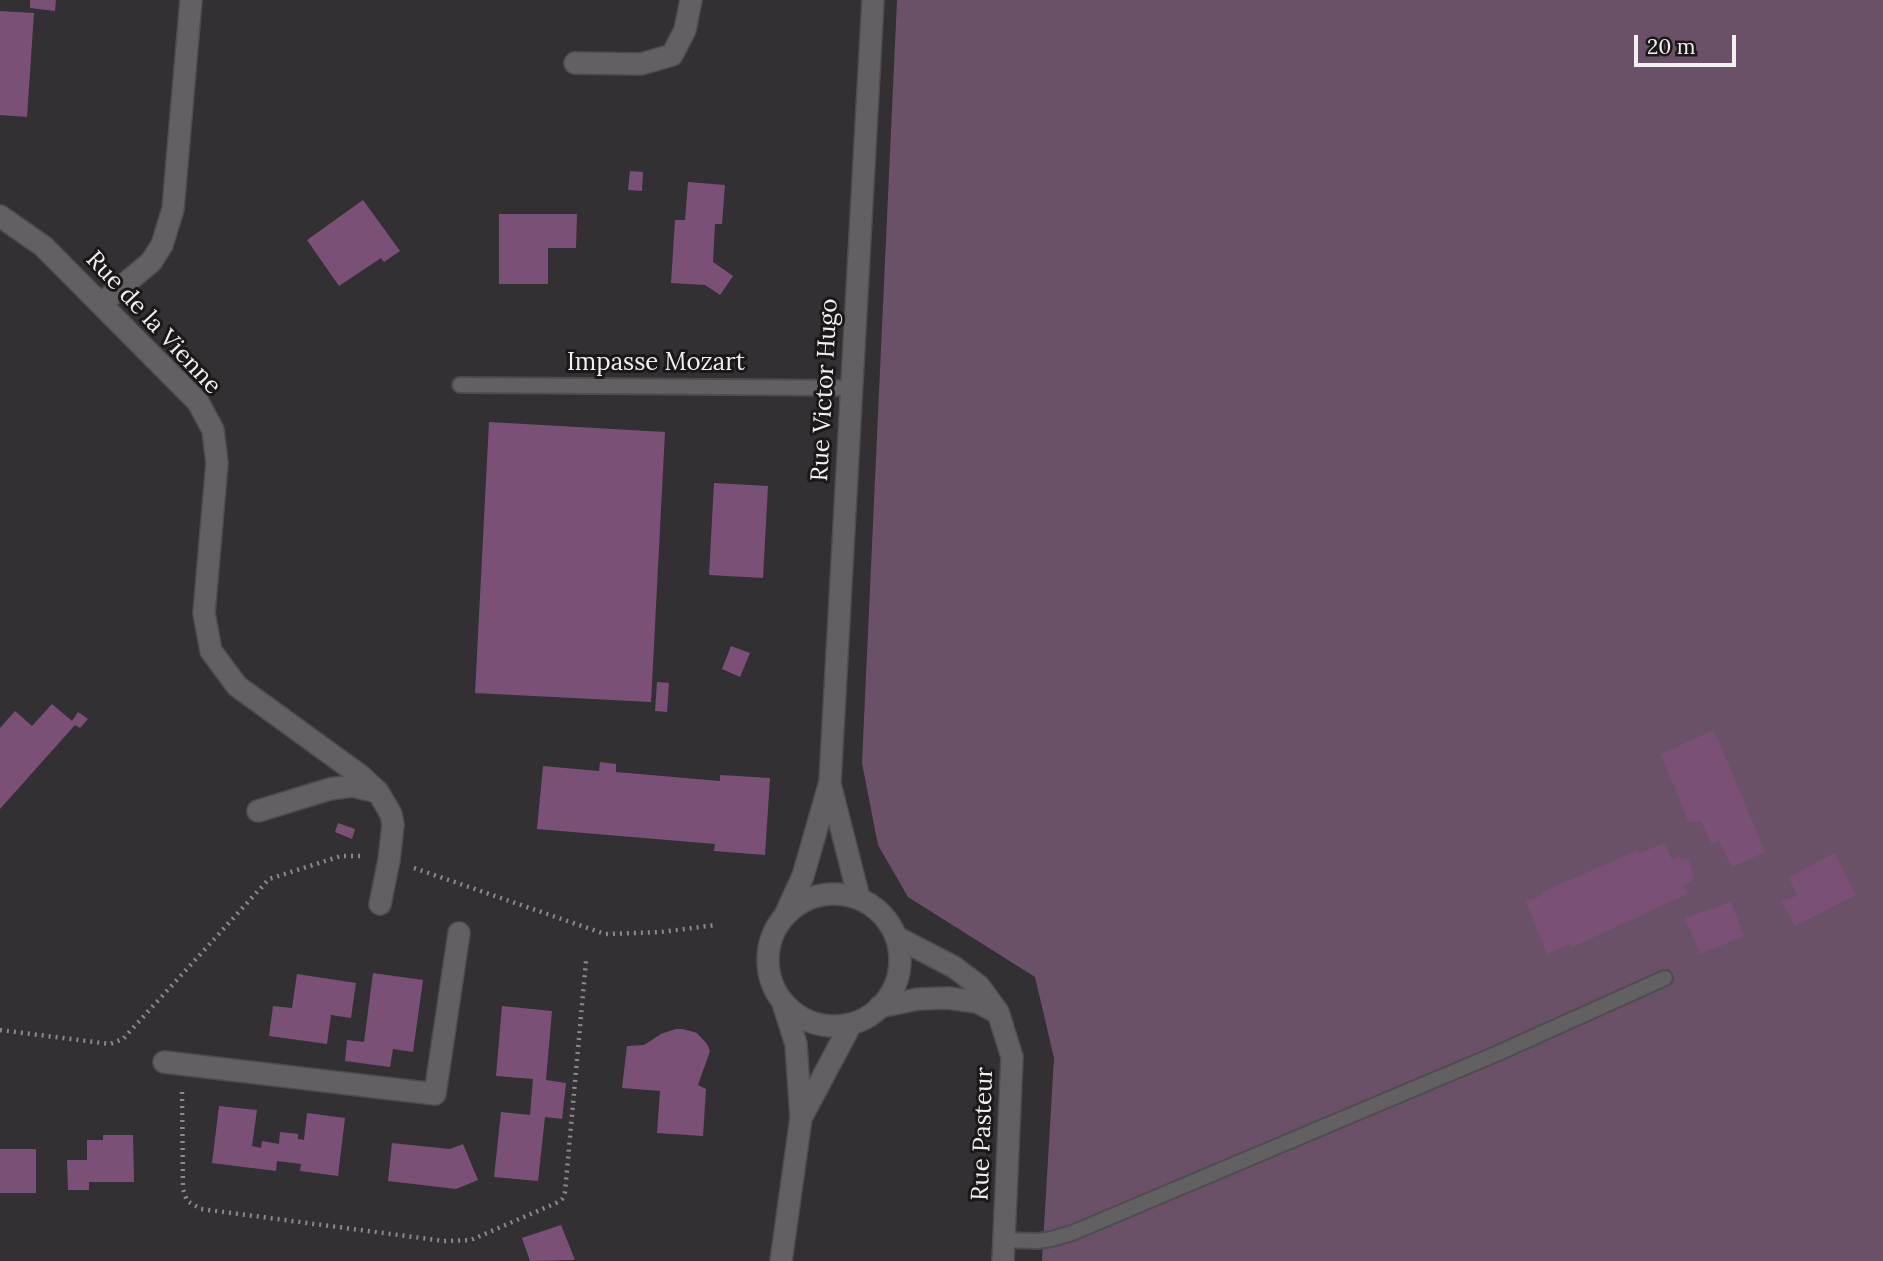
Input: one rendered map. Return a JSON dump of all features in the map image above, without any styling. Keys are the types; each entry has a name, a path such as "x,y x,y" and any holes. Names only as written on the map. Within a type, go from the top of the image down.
{"street":[{"path":"101,304 151,262 162,245 173,209 191,0"},
{"path":"575,63 641,64 672,55 685,30 691,0"},
{"name":"Rue Victor Hugo","path":"786,913 803,876 830,782 873,0"},
{"name":"Rue de la Vienne","path":"0,216 43,246 198,401 213,430 216,463 204,614 211,651 237,686 362,776 378,792"},
{"name":"Rue Victor Hugo","path":"830,782 859,898"},
{"path":"258,811 330,789 352,786 378,792 391,814 393,825 380,904"},
{"path":"781,1261 801,1118 796,1044 783,1003 769,976 767,954 772,933 786,913 805,900 827,894 859,898 876,908 896,937 901,961 898,977 888,998 872,1014 851,1024 818,1024 800,1018 783,1003"},
{"path":"164,1062 435,1094 459,933"},
{"name":"Rue Pasteur","path":"896,937 954,967 979,986 998,1012 1012,1057 1004,1250"},
{"path":"879,1007 918,999 948,998 976,1002 998,1012"},
{"path":"801,1118 851,1024"}],"lane":[{"name":"Impasse Mozart","path":"460,385 851,388"},
{"path":"1004,1250 1072,1233 1496,1054 1665,978"}],"path":[{"path":"0,1030 110,1044 122,1038 269,878 341,856 389,860 605,934 661,932 716,925"},
{"path":"189,1065 183,1073 181,1086 183,1189 187,1201 201,1209 444,1241 471,1240 556,1203 562,1199 565,1192 586,961"}],"shaded area":[{"path":"897,0 1883,0 1883,1261 1042,1261 1054,1058 1035,977 908,897 878,845 862,763"}],"building":[{"path":"30,0 56,0 55,11 30,8"},
{"path":"0,11 34,13 27,117 0,115"},
{"path":"630,171 643,172 642,191 628,190"},
{"path":"688,182 725,185 722,224 715,224 713,262 733,276 720,295 705,285 671,283 675,220 685,220"},
{"path":"363,200 400,251 384,262 381,258 339,286 307,240"},
{"path":"499,214 577,214 576,248 548,248 548,284 499,284"},
{"path":"489,422 665,432 651,702 475,693"},
{"path":"714,483 768,486 763,578 709,575"},
{"path":"731,646 750,653 740,677 722,669"},
{"path":"657,682 669,683 667,712 655,711"},
{"path":"52,704 72,721 78,712 88,719 80,728 75,725 0,809 0,728 15,711 32,726"},
{"path":"1714,730 1765,852 1732,867 1719,841 1712,844 1701,821 1689,823 1661,754"},
{"path":"600,762 616,764 616,772 720,781 720,775 770,778 765,855 714,851 715,844 537,829 543,766 599,771"},
{"path":"338,823 355,829 352,839 335,832"},
{"path":"1665,843 1672,860 1680,856 1681,860 1688,858 1694,879 1683,885 1687,894 1572,947 1570,944 1547,954 1526,901 1639,850 1639,853"},
{"path":"1835,853 1856,895 1795,926 1781,901 1797,896 1789,877"},
{"path":"1731,902 1744,936 1700,954 1685,918"},
{"path":"373,973 423,980 413,1052 393,1049 390,1067 345,1061 347,1040 364,1042"},
{"path":"297,974 356,983 351,1018 331,1015 327,1044 269,1036 273,1006 292,1008"},
{"path":"502,1006 552,1011 546,1080 566,1083 562,1119 545,1117 538,1181 494,1177 501,1112 530,1115 533,1079 496,1076"},
{"path":"676,1029 697,1033 710,1051 698,1085 706,1089 703,1136 657,1133 660,1091 622,1088 627,1046 644,1045 661,1034"},
{"path":"219,1106 257,1110 252,1146 261,1148 262,1141 279,1144 280,1132 298,1134 298,1139 304,1140 307,1113 345,1118 338,1176 300,1171 301,1164 277,1161 276,1171 212,1163"},
{"path":"103,1135 133,1135 134,1182 89,1182 89,1190 68,1190 67,1160 87,1160 87,1140 103,1140"},
{"path":"392,1143 450,1149 463,1144 478,1180 456,1189 388,1181"},
{"path":"0,1149 36,1149 36,1193 0,1193"},
{"path":"561,1225 575,1260 530,1261 522,1238"}]}
